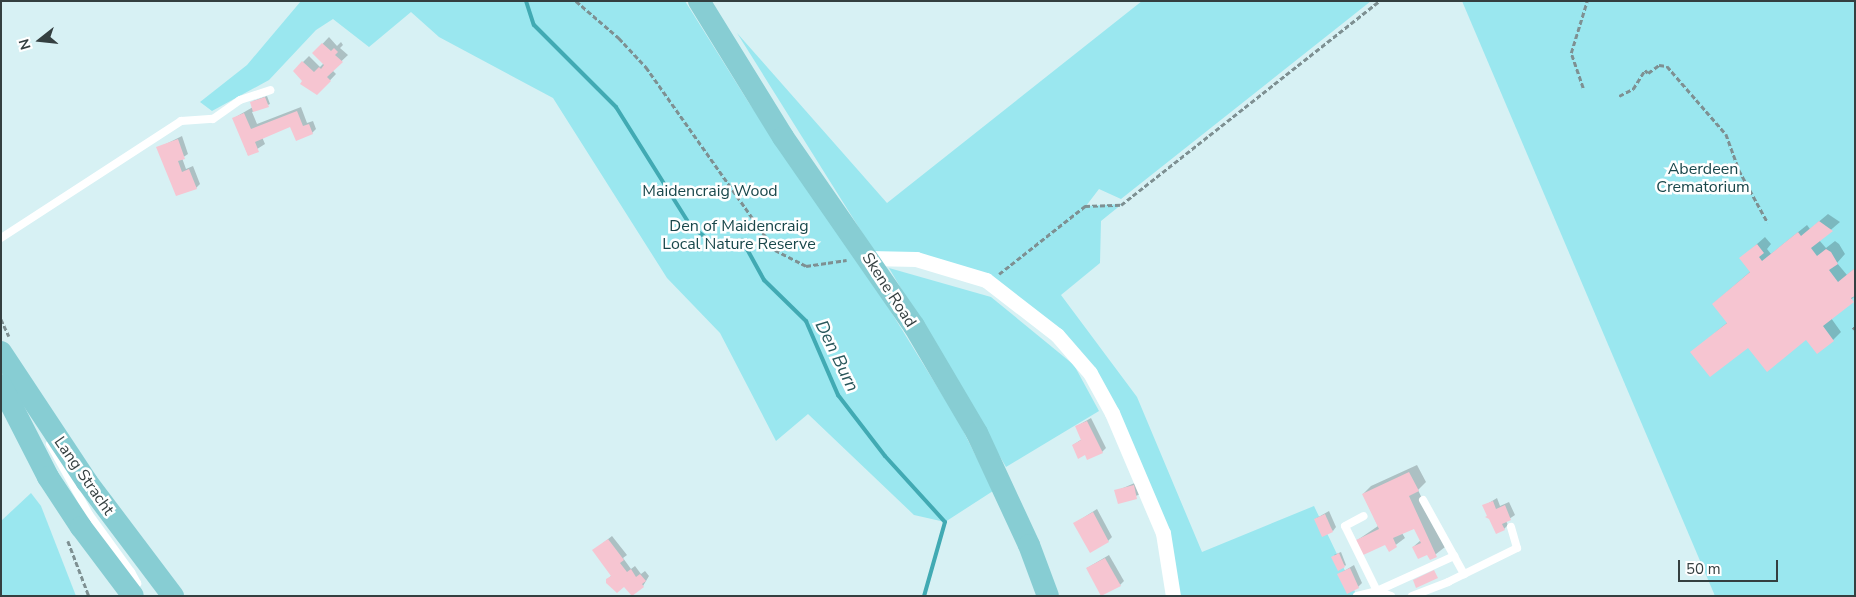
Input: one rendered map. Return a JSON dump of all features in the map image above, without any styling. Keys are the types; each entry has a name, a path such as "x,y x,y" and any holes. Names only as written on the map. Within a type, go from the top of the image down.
{"main road":[{"name":"Skene Road","path":"699,1 783,137 978,433 1029,545 1048,596"},
{"name":"Lang Stracht","path":"1,353 88,482 173,596"},
{"name":"Lang Stracht","path":"1,385 48,477 81,527 132,595"}],"street":[{"path":"863,258 916,259 990,282 1057,335 1090,372 1112,413 1164,533 1173,596"}],"lane":[{"path":"1,238 182,121 213,119 240,100 270,90"},
{"path":"1,353 67,478 131,572 136,583 132,595"},
{"path":"1423,500 1464,574"},
{"path":"1364,516 1346,526 1377,591 1390,596"},
{"path":"1412,596 1464,574 1517,548 1511,527"},
{"path":"1357,596 1377,591 1454,556"}],"path":[{"path":"576,1 619,38 646,67 775,250 806,266 863,258"},
{"path":"990,282 1085,206 1121,205 1379,1"},
{"path":"1583,88 1572,53 1586,1"},
{"path":"1619,96 1633,89 1645,70 1648,73 1659,65 1667,66 1726,134 1739,170 1768,223"}],"green space":[{"name":"Maidencraig Wood","path":"301,1 685,1 749,103 875,286 959,422 993,491 945,522 914,515 808,414 776,441 720,333 667,278 553,98 439,37 411,12 369,47 333,19 316,30 269,80 212,111 200,102 247,65"},
{"path":"1142,1 1371,1 1121,199 1099,189 1086,206 1122,204 1101,221 1100,263 1061,295 1137,397 1202,552 1314,506 1357,596 1173,596 1171,565 1090,373 990,282 878,258 737,33 887,203"},
{"name":"Aberdeen Crematorium","path":"1462,1 1855,1 1855,596 1715,596"},
{"path":"889,268 991,297 1074,365 1099,411 1006,467"},
{"path":"31,493 41,506 76,596 1,596 1,521"}],"building":[{"path":"322,43 331,51 334,48 338,52 335,55 343,62 327,77 331,81 317,95 300,84 302,81 293,71 302,61 314,72 319,67 321,69 324,65 312,53"},
{"path":"265,97 269,107 253,112 250,102"},
{"path":"297,111 303,126 309,124 313,134 296,141 290,127 255,142 259,152 248,156 232,118 244,113 251,129"},
{"path":"178,139 185,159 178,161 182,172 189,169 197,189 176,196 156,147"},
{"name":"Aberdeen Crematorium","path":"1819,221 1833,231 1811,248 1817,256 1826,249 1831,252 1838,264 1829,270 1838,282 1855,268 1855,296 1851,298 1854,302 1823,326 1834,341 1817,354 1806,340 1767,372 1748,348 1710,377 1690,352 1727,323 1712,304 1750,272 1739,258 1757,244 1764,253 1759,257 1762,261 1798,232 1801,236"},
{"path":"1087,421 1103,453 1087,460 1085,455 1078,459 1072,445 1081,440 1075,426"},
{"path":"1409,472 1419,491 1409,496 1437,557 1430,560 1427,555 1418,559 1412,547 1421,543 1414,529 1393,538 1397,547 1389,552 1385,545 1361,556 1354,541 1379,529 1362,494"},
{"path":"1134,485 1137,499 1118,504 1114,490"},
{"path":"1493,501 1496,509 1505,505 1511,520 1502,524 1505,530 1496,534 1489,519 1485,517 1487,516 1482,505"},
{"path":"1093,512 1109,542 1090,553 1073,523"},
{"path":"1325,514 1333,532 1322,537 1314,519"},
{"path":"608,539 624,560 620,563 627,572 631,569 636,577 640,574 646,581 642,584 644,587 632,596 624,587 617,593 606,583 606,579 611,576 592,550"},
{"path":"1339,553 1345,567 1338,571 1331,557"},
{"path":"1105,558 1121,586 1101,596 1086,568"},
{"path":"1350,568 1359,588 1347,594 1337,574"},
{"path":"1434,570 1438,578 1416,588 1413,580"}],"waterway":[{"name":"Den Burn","path":"526,1 534,25 616,107 690,225 712,243 742,240 764,280 806,321 838,395 885,456 945,522 924,596"}],"park label":[{"name":"Den of Maidencraig Local Nature Reserve","path":"739,235"}]}
